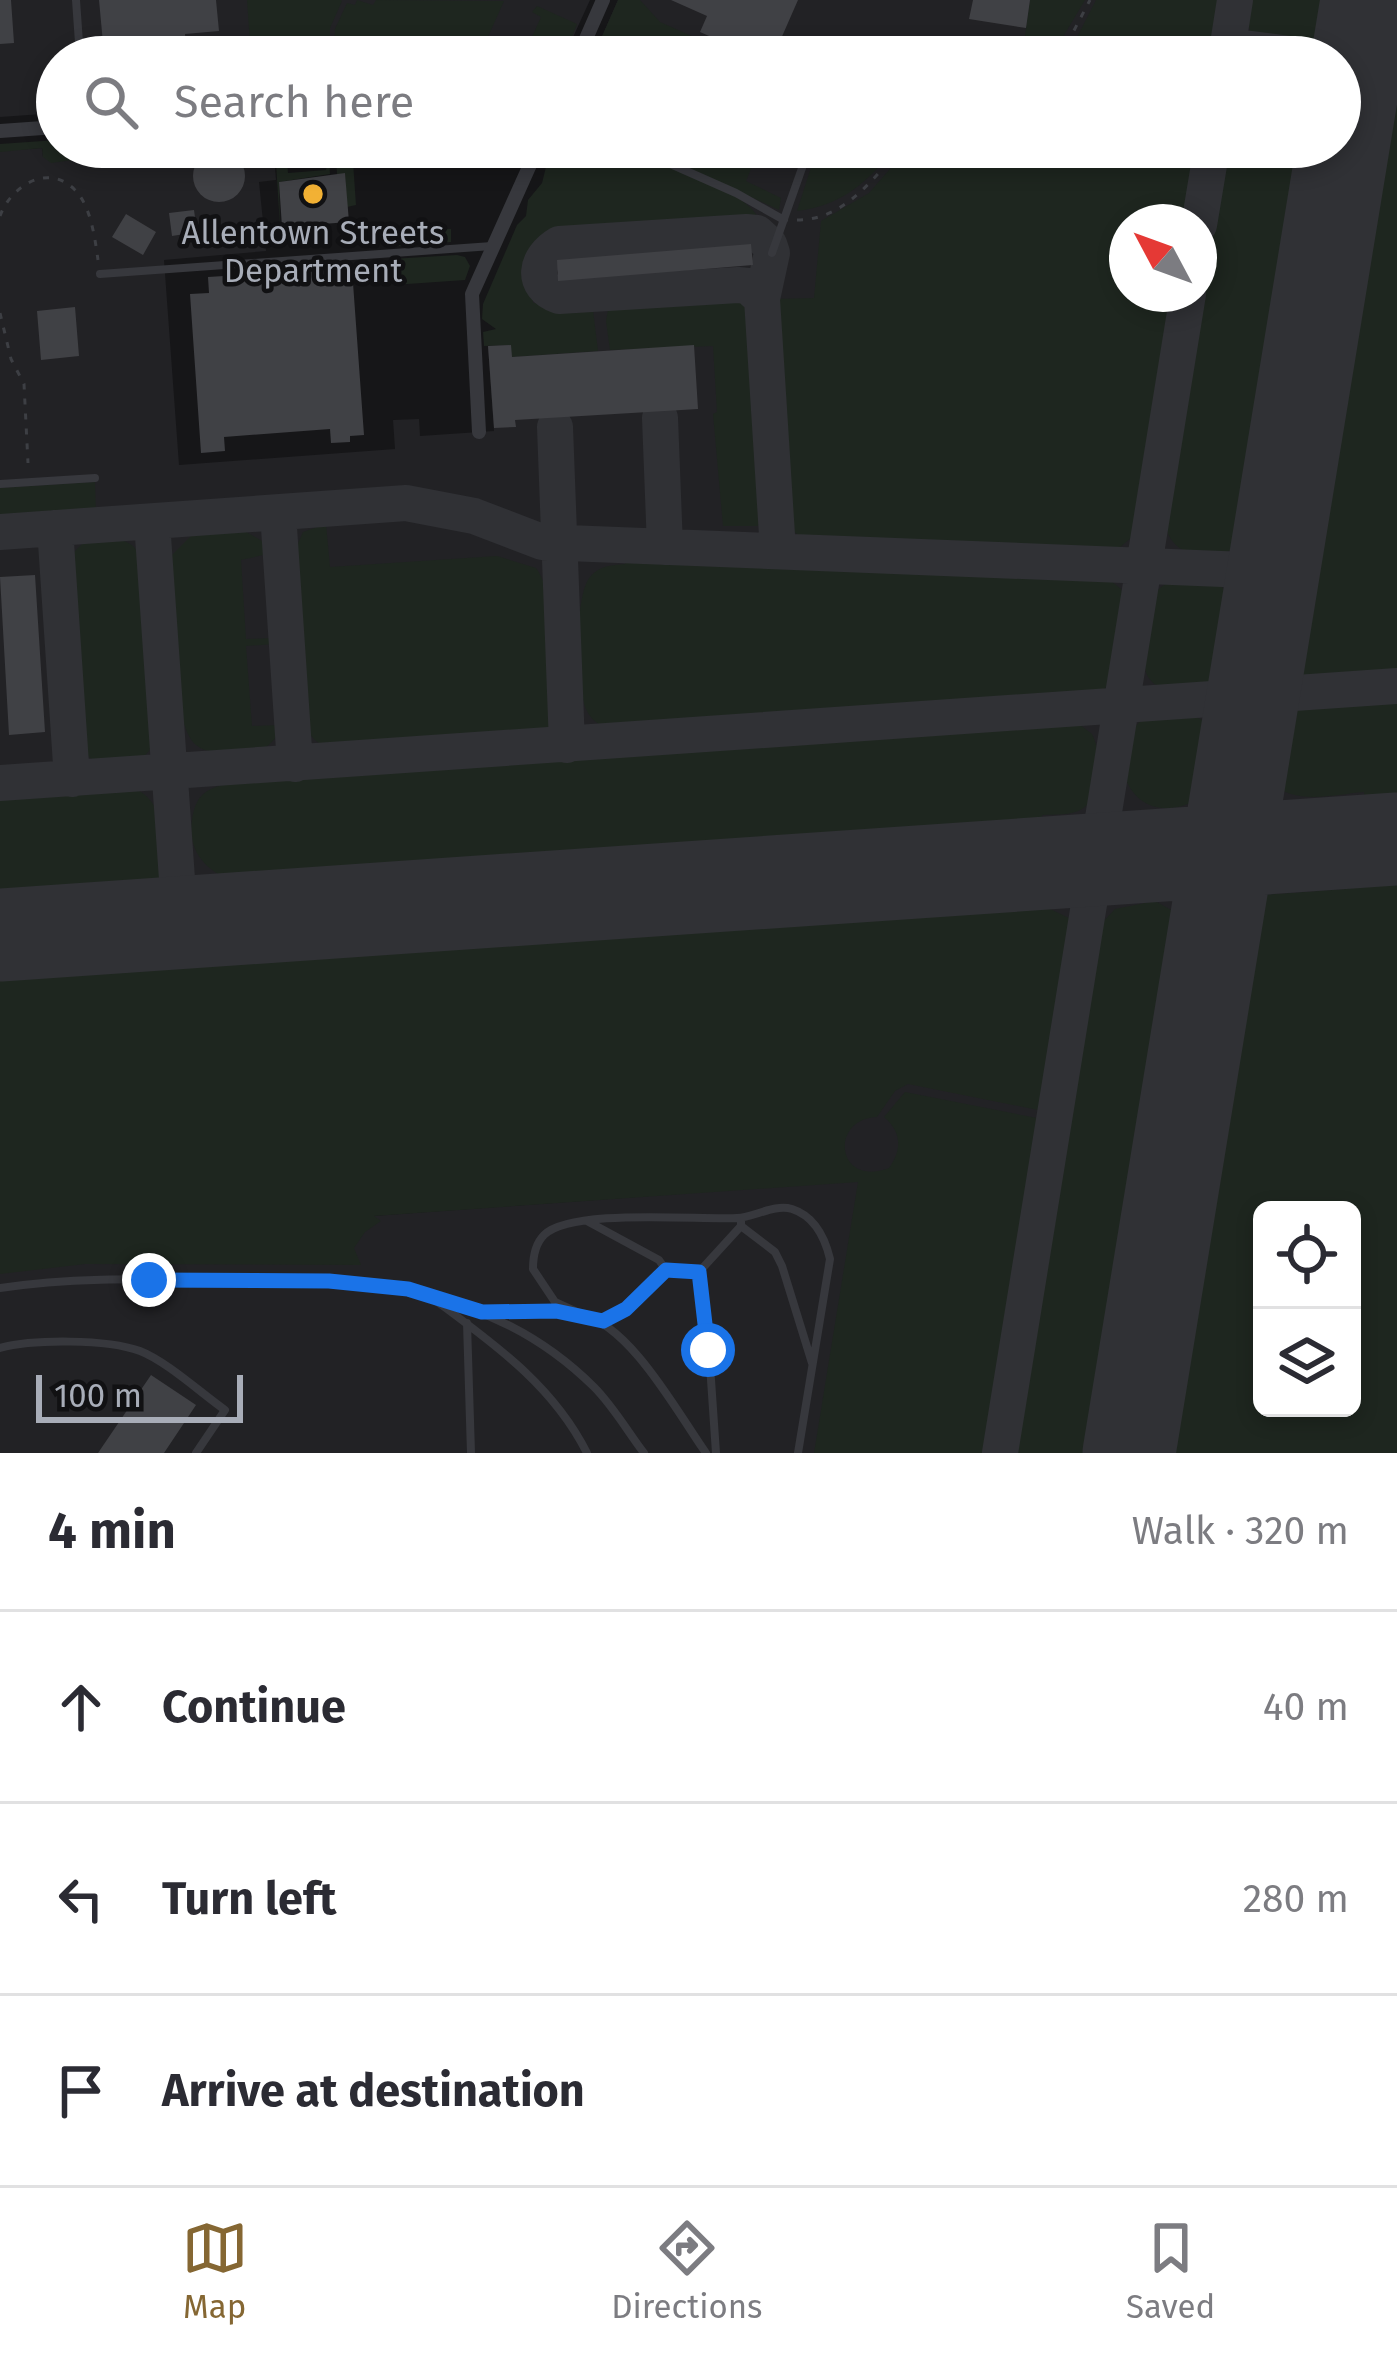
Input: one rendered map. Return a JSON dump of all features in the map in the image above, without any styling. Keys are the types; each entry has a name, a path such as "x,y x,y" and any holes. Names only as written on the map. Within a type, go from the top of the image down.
{"street":[{"path":"587,36 603,0"},
{"path":"0,131 36,128"},
{"path":"479,432 470,304 528,168"}],"lane":[{"path":"76,0 79,36"},
{"path":"679,168 784,220"},
{"path":"772,253 802,168"},
{"path":"100,274 493,246"},
{"path":"0,484 95,478"},
{"path":"711,1453 603,1321 555,1302 543,1290 533,1258 550,1230 585,1220 741,1222 783,1208 813,1222 827,1245 830,1272 798,1453"},
{"path":"585,1220 659,1260 666,1270"},
{"path":"711,1453 707,1321 699,1272 741,1222"},
{"path":"741,1222 782,1266 813,1368"},
{"path":"603,1321 626,1309 666,1270 699,1272"},
{"path":"0,1288 59,1279 329,1281 408,1289 482,1312 533,1338 595,1388 644,1453"},
{"path":"429,1295 521,1365 558,1407 587,1453"},
{"path":"482,1312 579,1313"},
{"path":"466,1324 471,1453"},
{"path":"0,1348 89,1344 141,1352 225,1410 196,1453"}],"path":[{"path":"1071,36 1090,0"},
{"path":"784,220 808,220 840,207 861,194 884,168"},
{"path":"0,217 6,200 34,179 52,178 74,188 94,233 100,274"},
{"path":"0,313 11,359 24,384 28,463"}],"shaded area":[{"path":"0,0 590,0 574,36 36,36 36,114 0,117"},
{"path":"247,0 342,1 330,36 250,36"},
{"path":"357,0 373,5 376,0 504,1 488,36 335,36 347,3 355,5"},
{"path":"618,0 1397,0 1397,1453 0,1453 0,1243 677,1194 0,1234 0,151 36,148 36,168 275,168 276,180 259,182 266,251 164,260 179,465 395,449 393,420 419,419 420,436 494,431 488,346 511,344 510,285 555,168 1361,168 1361,36 602,36"},
{"path":"618,0 640,0 660,22 692,36 602,36"},
{"path":"1030,0 1085,0 1064,36 1025,36"},
{"path":"1096,0 1224,0 1218,36 1078,36"},
{"path":"1250,0 1340,0 1332,36 1268,36 1251,33 1247,22"},
{"path":"1388,0 1397,0 1397,676 1311,681 1288,666 1284,638"},
{"path":"537,6 577,24 572,36 532,36 541,17 532,12"},
{"path":"36,141 36,149 0,152 0,144"},
{"path":"276,168 288,168 288,173 330,168 330,174 279,182 280,227"},
{"path":"337,168 353,168 356,205 347,207 345,174 337,174"},
{"path":"546,168 672,168 745,203 760,225 548,241 531,257 533,303 595,300 598,351 512,357 510,345 484,346 483,332 496,329 482,319 483,304 517,225 526,216 528,200 542,183"},
{"path":"689,168 751,168 746,181 781,198 779,210"},
{"path":"811,168 877,168 842,197 797,211"},
{"path":"891,168 1197,168 1191,204 1109,204 1109,312 1173,312 1138,532 1119,548 805,541 790,528 772,299 814,298 821,221 869,193"},
{"path":"1223,168 1313,168 1254,531 1232,549 1204,555 1178,547 1165,522 1199,312 1217,312 1217,204"},
{"path":"451,229 451,242 389,247 390,230"},
{"path":"465,257 470,266 465,280 393,285 391,259"},
{"path":"726,290 743,298 755,317 767,510 766,519 757,526 723,526 713,414 717,412 713,346 610,350 606,321 610,299"},
{"path":"95,482 96,515 0,523 0,488"},
{"path":"326,524 330,567 497,556 536,568 553,615 559,657 559,708 550,725 535,736 340,750 315,740 302,716 292,557 303,532"},
{"path":"243,530 262,541 268,554 241,560 246,639 275,638 276,644 246,646 252,726 279,725 280,731 254,753 218,753 196,745 181,714 169,569 171,556 193,534"},
{"path":"87,539 117,539 133,546 145,578 156,731 140,761 99,763 78,746 66,572 73,553"},
{"path":"626,560 1105,576 1121,589 1123,637 1109,683 1085,698 616,731 595,721 586,709 580,682 579,621 590,577"},
{"path":"1184,579 1220,584 1240,613 1235,653 1226,674 1207,687 1174,690 1152,682 1147,675 1145,639 1156,593"},
{"path":"1397,698 1397,814 1367,816 1364,792 1299,796 1266,777 1268,736 1294,706"},
{"path":"1188,713 1218,734 1211,790 1186,805 1164,808 1145,803 1124,774 1123,754 1130,735 1145,717"},
{"path":"1079,724 1092,734 1098,752 1098,784 1082,809 1042,815 1044,839 272,892 214,871 203,862 192,836 194,810 203,794 247,779"},
{"path":"132,788 154,806 166,837 167,872 160,901 0,913 0,796"},
{"path":"1397,862 1397,1453 1151,1453 1238,918 1251,900 1262,895 1346,889 1372,864"},
{"path":"1046,886 1048,908 1069,918 1073,933 1043,1111 908,1084 895,1091 877,1117 851,1129 846,1139 849,1161 858,1169 889,1168 898,1141 884,1117 905,1092 1042,1119 988,1453 814,1453 858,1182 374,1216 381,1221 354,1248 361,1265 85,1264 0,1274 0,960"},
{"path":"1155,901 1182,916 1188,930 1103,1453 1013,1453 1100,925 1115,909"}],"building":[{"path":"0,0 11,0 14,43 0,44"},
{"path":"99,0 216,0 219,31 102,36"},
{"path":"671,0 798,0 782,36 709,36 700,32 707,16"},
{"path":"973,0 1030,0 1026,28 969,19"},
{"path":"195,168 243,168 243,186 229,200 209,200 195,186"},
{"name":"Allentown Streets Department","path":"345,173 349,222 282,227 279,182"},
{"path":"194,210 197,232 172,236 169,213"},
{"path":"126,214 156,232 143,255 112,237"},
{"path":"751,244 753,265 558,281 557,260"},
{"path":"331,269 332,285 353,283 364,435 331,443 330,429 224,437 225,451 201,453 190,294 209,293 208,277"},
{"path":"75,307 79,356 41,360 37,311"},
{"path":"511,345 512,357 694,345 698,409 515,420 516,427 494,428 488,346"},
{"path":"35,575 45,732 9,735 0,577"},
{"path":"151,1375 196,1405 164,1453 98,1453"}],"taxiway":[{"path":"1229,36 1235,0"},
{"path":"1202,204 1208,168"},
{"path":"762,299 748,286 738,285 559,296 543,286 539,272 545,257 559,244 746,232 757,233 769,244 772,253 762,299 778,551"},
{"path":"1000,1453 1185,312"},
{"path":"660,418 665,547"},
{"path":"555,427 567,745"},
{"path":"0,532 406,503 474,516 542,542 1273,571"},
{"path":"278,513 295,764"},
{"path":"152,522 180,922"},
{"path":"55,528 72,779"},
{"path":"0,783 1397,686"}],"runway":[{"path":"1361,37 1367,0"},
{"path":"1129,1453 1339,168"},
{"path":"0,935 1397,839"}],"place":[{"name":"Allentown Streets Department","path":"313,194"}],"route":[{"path":"149,1280 329,1281 408,1289 482,1312 556,1311 603,1321 626,1309 666,1270 699,1272 708,1350"}]}
